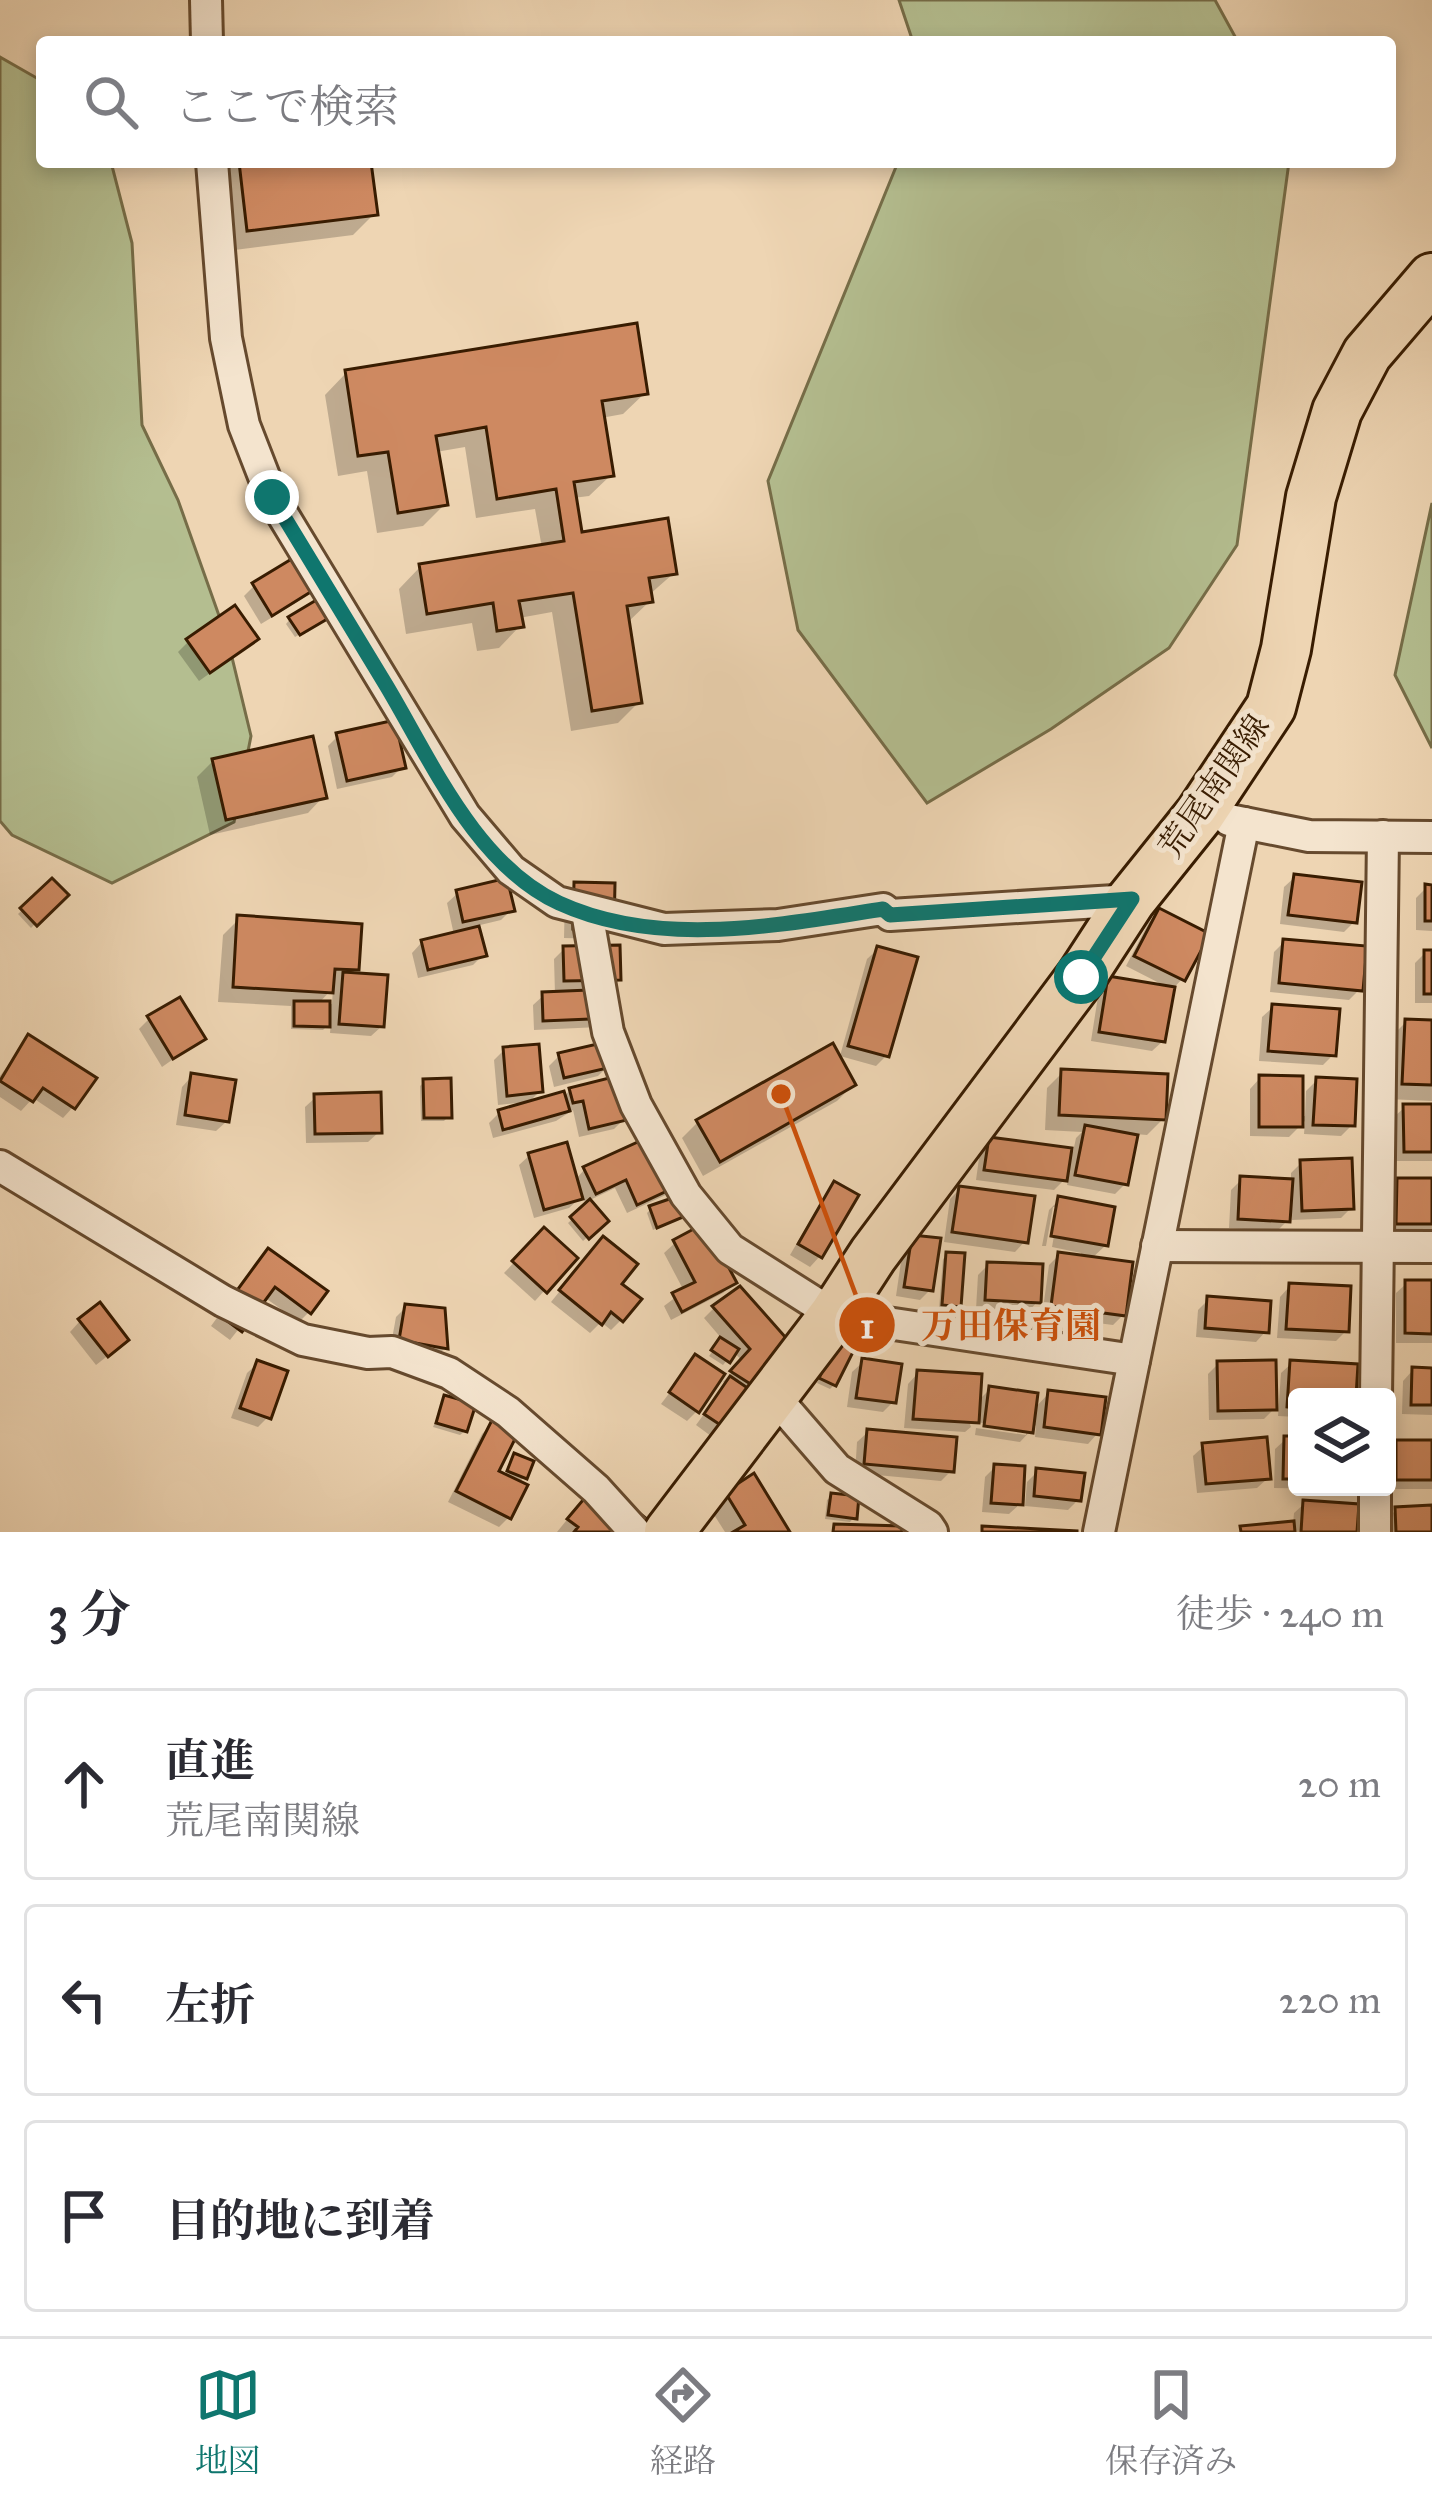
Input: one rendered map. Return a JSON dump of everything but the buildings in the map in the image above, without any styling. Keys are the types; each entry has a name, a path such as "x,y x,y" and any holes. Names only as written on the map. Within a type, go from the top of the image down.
{"main road":[{"name":"荒尾南関線","path":"669,1532 834,1315 872,1255 1081,977 1132,899 1222,818 1270,707 1286,649 1311,496 1337,411 1367,354 1432,278"}],"street":[{"path":"206,0 207,36"},
{"path":"212,168 226,338 244,425 272,497 465,816 511,870 557,902 664,929 778,925 883,909 890,915 1132,899"},
{"path":"1099,1532 1157,1246 1222,818 1309,836 1432,837"},
{"path":"1376,1388 1383,836"},
{"path":"587,912 608,1033 636,1105 686,1195 730,1249 834,1315 1134,1360"},
{"path":"0,1166 223,1301 304,1340 368,1353 392,1352 448,1373 508,1412 596,1489 635,1532"},
{"path":"1157,1246 1432,1247"},
{"path":"773,1395 837,1469 932,1532"},
{"path":"1375,1496 1375,1532"}],"green space":[{"path":"899,0 1215,0 1235,36 911,36"},
{"path":"0,57 36,78 36,168 113,168 132,243 142,425 178,500 228,641 251,736 234,822 112,883 12,835 0,821"},
{"path":"896,168 1288,168 1237,545 1169,648 1051,729 927,803 798,630 768,481"},
{"path":"1432,503 1432,748 1395,675"}],"place":[{"name":"万田保育園","path":"781,1094"}],"route":[{"path":"272,497 465,816 511,870 557,902 664,929 778,925 883,909 890,915 1132,899 1081,977"}]}
